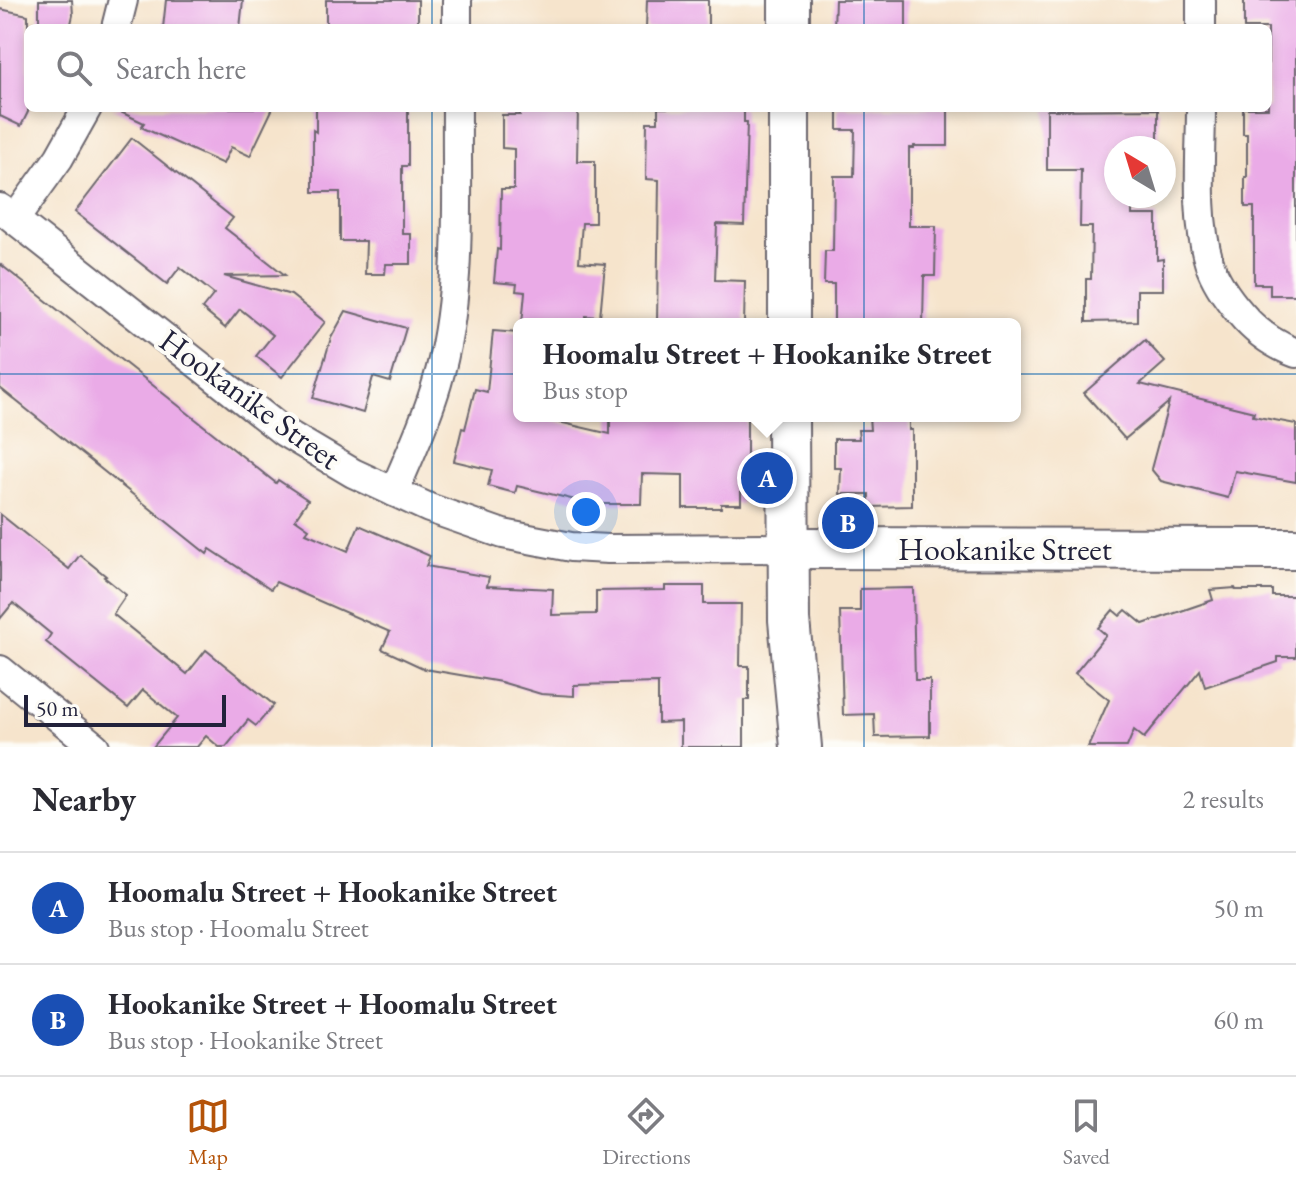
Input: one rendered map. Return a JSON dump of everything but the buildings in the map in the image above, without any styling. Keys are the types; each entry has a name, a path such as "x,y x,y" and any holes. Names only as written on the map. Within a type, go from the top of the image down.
{"street":[{"path":"117,24 123,0"},
{"path":"457,0 457,24"},
{"path":"789,0 789,24"},
{"path":"1201,0 1201,24"},
{"path":"8,214 59,158 85,112"},
{"path":"394,492 426,417 445,347 456,263 457,112"},
{"path":"789,112 789,318"},
{"path":"1201,112 1203,235 1209,262 1218,284 1246,320 1271,340 1296,353"},
{"name":"Hookanike Street","path":"8,214 284,432 353,473 452,517 503,534 571,547 1296,549"},
{"path":"788,422 789,620 801,747"},
{"path":"0,670 95,747"}],"place":[{"name":"Hoomalu Street + Hookanike Street","path":"767,478"},
{"name":"Hookanike Street + Hoomalu Street","path":"848,523"}]}
